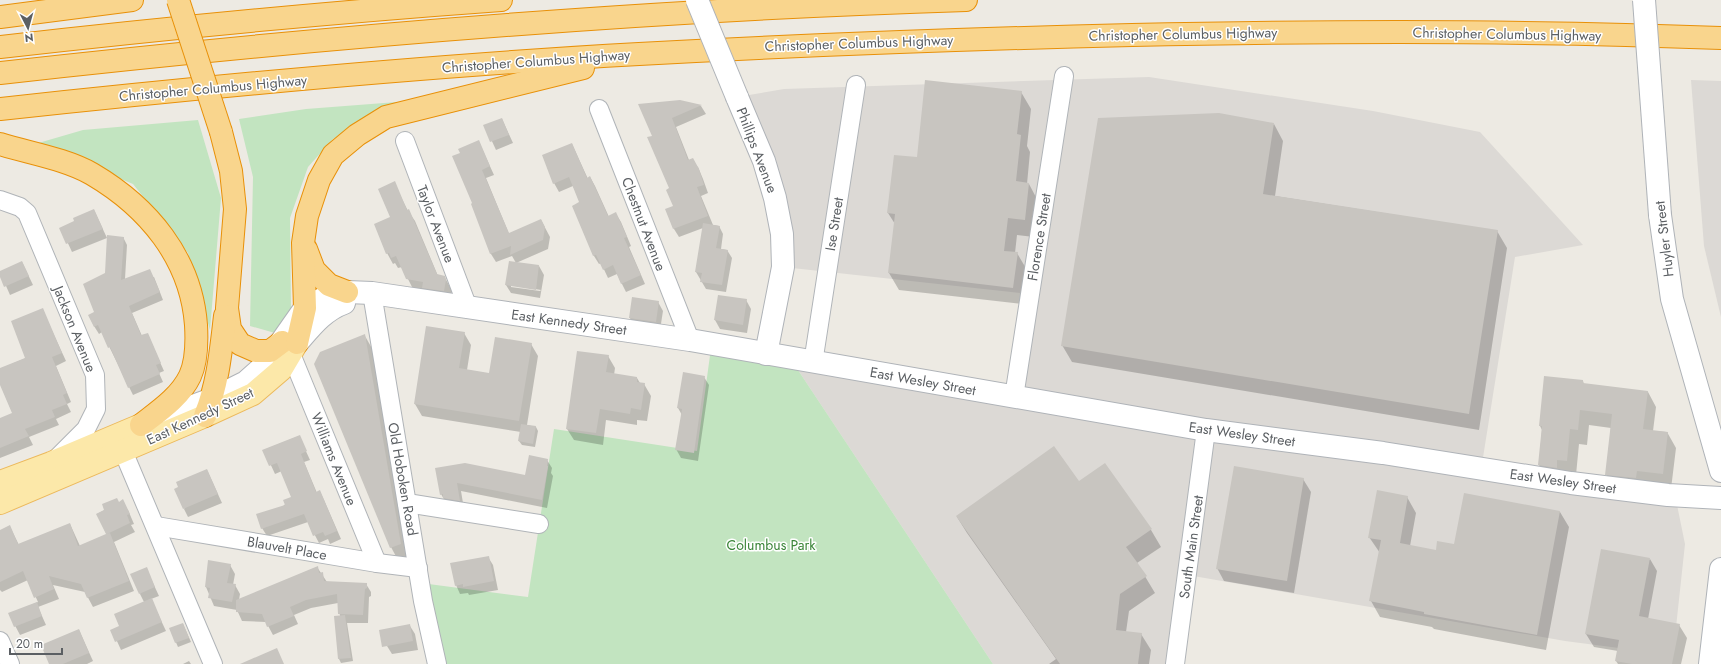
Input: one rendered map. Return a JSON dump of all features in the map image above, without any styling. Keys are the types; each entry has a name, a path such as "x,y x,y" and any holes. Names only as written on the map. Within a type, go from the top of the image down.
{"highway":[{"path":"0,17 132,0"},
{"path":"178,0 231,171 235,209 235,228 227,308 230,329 240,344 256,351 263,352 290,346"},
{"path":"0,47 347,12 501,0"},
{"path":"0,73 146,56 490,25 795,7 966,0"},
{"name":"Christopher Columbus Highway","path":"0,109 337,76 636,54 944,39 1255,33 1442,32 1721,38"},
{"path":"306,308 303,243 307,216 319,180 333,155 357,135 386,117 636,54"},
{"path":"0,144 53,158 91,173 140,209 156,227 179,263 188,285 195,318 197,341 195,357 190,376 182,389 170,402 141,425"},
{"path":"303,243 314,270 329,285 347,292"},
{"path":"209,408 219,363 228,295"}],"main road":[{"name":"East Kennedy Street","path":"0,503 123,451 209,408"},
{"name":"East Kennedy Street","path":"0,482 51,463 141,425"}],"street":[{"name":"Phillips Avenue","path":"696,0 764,161 775,198 782,234 783,267 766,354"},
{"name":"Huyler Street","path":"1644,0 1660,215 1672,299 1721,471"},
{"name":"Florence Street","path":"1014,397 1064,76"},
{"name":"Ise Street","path":"813,363 856,85"},
{"name":"Chestnut Avenue","path":"599,109 690,340"},
{"name":"Taylor Avenue","path":"405,141 468,308"},
{"name":"Jackson Avenue","path":"0,200 20,207 27,213 95,375 96,409 86,429 51,463"},
{"name":"East Kennedy Street","path":"290,346 306,308 326,297 347,292 372,293 690,340 766,354"},
{"name":"East Kennedy Street","path":"141,425 209,408 246,382 335,306 372,293"},
{"name":"Old Hoboken Road","path":"372,293 418,568 436,664"},
{"name":"Williams Avenue","path":"290,346 377,564"},
{"name":"East Wesley Street","path":"766,354 1206,430 1383,453 1578,484 1668,495 1721,498"},
{"name":"South Main Street","path":"1174,664 1206,430"},
{"path":"123,451 156,526 213,664"},
{"path":"407,503 539,524"},
{"name":"Blauvelt Place","path":"156,526 377,564 418,568"},
{"path":"1710,664 1721,569"},
{"path":"0,641 10,664"}],"shaded area":[{"path":"1149,77 1373,111 1480,132 1583,245 1515,257 1481,470 1676,500 1685,544 1673,655 1565,641 1182,574 1170,664 993,664 792,361 1012,396 1029,294 783,267 737,97 784,89"},
{"path":"1691,80 1721,81 1721,317 1704,246"}],"green space":[{"path":"397,102 333,139 308,167 290,218 291,311 275,333 250,326 253,177 239,119 306,109"},
{"path":"198,120 221,198 210,330 188,253 133,184 35,144 83,130"},
{"name":"Columbus Park","path":"711,348 792,361 993,664 437,664 421,583 528,597 554,429 697,451"}],"building":[{"path":"925,80 1022,91 1017,134 1021,135 1016,181 1029,183 1025,220 1008,218 1004,251 1018,252 1013,288 888,273 895,214 887,213 894,155 917,157"},
{"path":"680,100 702,105 672,118 688,160 693,158 699,169 704,185 697,187 708,216 673,229 665,209 673,206 666,190 669,188 647,137 652,136 638,104"},
{"path":"1219,113 1274,123 1263,194 1498,230 1469,414 1061,346 1098,118"},
{"path":"502,118 509,135 490,142 483,125"},
{"path":"479,140 490,166 482,170 509,233 541,219 545,227 543,240 510,255 511,246 490,254 471,204 472,203 452,156 460,153 458,149"},
{"path":"572,143 587,178 590,176 608,216 616,212 627,237 624,238 641,275 621,284 613,265 603,270 596,255 593,256 572,206 579,202 569,177 553,184 542,155"},
{"path":"395,181 407,210 409,209 437,274 445,276 446,280 444,291 422,288 423,282 406,279 396,256 391,258 389,253 386,254 374,224 390,217 378,189"},
{"path":"94,209 103,229 66,244 59,228 74,221 73,218"},
{"path":"703,223 720,226 716,248 728,250 722,285 700,282 702,273 695,272"},
{"path":"107,235 124,237 121,280 150,269 160,292 129,306 141,335 148,333 161,363 156,365 160,374 128,388 110,347 108,348 98,325 94,327 88,315 94,312 83,284 105,273"},
{"path":"22,261 29,276 4,287 0,277 0,271"},
{"path":"509,261 539,265 536,290 505,285"},
{"path":"718,295 747,299 743,325 714,320"},
{"path":"632,297 659,301 656,322 629,318"},
{"path":"43,308 62,353 52,357 67,393 63,395 67,404 52,410 55,417 25,429 29,436 0,448 0,418 12,413 0,385 0,368 25,358 11,321"},
{"path":"426,326 465,332 459,368 489,373 495,337 532,343 519,421 414,404"},
{"path":"365,334 401,544 390,548 314,364 320,352"},
{"path":"577,351 609,355 606,372 637,377 637,382 645,383 641,410 631,408 630,414 600,409 596,433 566,429"},
{"path":"683,372 705,376 694,453 675,450 682,409 677,408"},
{"path":"1544,376 1583,380 1583,383 1648,391 1643,429 1668,432 1663,474 1637,471 1636,478 1605,475 1612,414 1580,410 1578,430 1570,429 1567,461 1557,460 1557,468 1538,465 1542,426 1539,426"},
{"path":"521,424 536,426 533,444 518,441"},
{"path":"300,435 307,451 301,454 316,492 320,490 337,531 325,536 323,532 313,536 304,514 261,529 256,514 285,505 283,500 291,497 277,463 269,466 262,450"},
{"path":"1054,446 1079,481 1105,463 1152,529 1126,547 1147,576 1120,594 1116,630 1142,633 1138,664 1060,664 956,516"},
{"path":"529,455 548,459 542,500 457,483 460,501 443,498 443,494 440,495 435,468 465,463 525,475"},
{"path":"1234,466 1304,478 1287,581 1216,569"},
{"path":"207,469 218,494 183,509 174,489 178,487 176,482"},
{"path":"1377,490 1408,496 1400,543 1436,550 1437,541 1454,544 1464,493 1560,511 1537,635 1424,614 1424,612 1369,601 1381,540 1368,538"},
{"path":"117,498 119,502 123,499 130,514 127,515 130,523 107,534 110,533 129,581 87,598 81,584 49,576 54,589 34,598 23,571 0,582 0,530 10,525 18,544 70,523 78,546 106,534 96,514 104,510 102,504"},
{"path":"1601,549 1650,558 1639,616 1680,624 1672,664 1632,664 1615,661 1619,640 1585,634"},
{"path":"489,556 494,581 463,587 463,584 455,586 450,563"},
{"path":"208,560 231,564 227,583 236,584 232,602 208,598 210,588 205,587"},
{"path":"318,566 319,573 323,572 324,581 367,583 367,588 365,589 363,615 338,614 337,594 306,600 290,607 294,616 267,627 262,614 236,612 236,600"},
{"path":"147,567 155,587 139,594 130,574"},
{"path":"152,598 162,622 115,642 110,630 119,626 114,614"},
{"path":"37,602 42,616 14,627 8,613"},
{"path":"345,615 351,658 338,659 334,616"},
{"path":"183,623 189,638 175,643 169,628"},
{"path":"410,624 413,641 382,647 379,630"},
{"path":"79,629 89,653 63,664 49,664 41,645"},
{"path":"277,648 284,664 240,664"}]}
